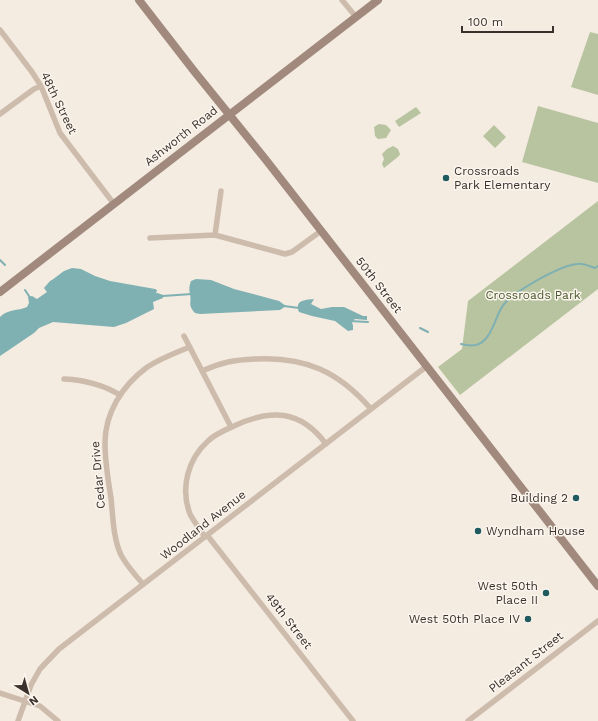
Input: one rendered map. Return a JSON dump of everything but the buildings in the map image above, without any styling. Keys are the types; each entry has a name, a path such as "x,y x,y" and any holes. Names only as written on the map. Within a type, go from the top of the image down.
{"main road":[{"name":"50th Street","path":"139,0 598,586"},
{"name":"Ashworth Road","path":"0,292 378,0"}],"street":[{"path":"342,0 356,17"},
{"name":"48th Street","path":"0,30 41,86 60,133 114,204"},
{"path":"0,114 34,88 41,86"},
{"path":"215,235 221,191"},
{"path":"150,238 215,235 285,254 292,252 321,231"},
{"path":"184,336 231,427"},
{"name":"Cedar Drive","path":"143,584 120,554 117,543 106,462 105,442 108,423 114,404 132,380 156,362 190,347"},
{"path":"202,371 222,362 234,360 269,358 295,360 314,366 331,374 352,389 371,409"},
{"name":"Woodland Avenue","path":"18,721 31,685 46,662 58,649 427,366"},
{"path":"64,379 93,382 120,395"},
{"name":"49th Street","path":"326,444 311,428 300,421 281,415 268,414 255,417 231,427 208,440 199,450 192,461 187,474 186,501 190,514 206,536 353,721"},
{"name":"Pleasant Street","path":"468,721 598,621"},
{"path":"0,693 46,710 58,721"}],"green space":[{"path":"590,32 598,34 598,95 571,87"},
{"path":"538,106 598,123 598,183 522,162"},
{"path":"416,107 421,113 399,127 395,121"},
{"path":"379,124 386,125 391,130 386,138 378,139 375,136 374,127"},
{"path":"494,125 506,137 495,148 483,136"},
{"path":"393,146 398,149 400,154 384,168 382,164 384,159 382,154"},
{"name":"Crossroads Park","path":"598,201 598,289 460,395 438,367 462,349 468,301"}],"water":[{"path":"72,268 81,269 110,281 155,289 157,290 156,294 163,296 163,298 153,302 154,309 126,323 114,327 53,322 39,328 0,356 0,317 9,311 27,307 29,303 28,297 32,296 37,299 47,292 44,288 50,281 64,271"},
{"path":"196,279 211,280 234,289 279,301 286,306 280,310 195,313 190,305 189,288 191,281"},
{"path":"314,299 311,304 321,309 344,307 363,316 367,316 367,320 355,319 352,322 353,330 348,331 335,321 299,312 298,305 301,301"}],"waterway":[{"path":"0,260 5,265"},
{"path":"461,344 476,345 482,342 490,333 505,303 539,279 560,269 577,264 595,268 598,266"},
{"path":"25,290 31,299"},
{"path":"157,294 163,296 192,294"},
{"path":"284,306 299,308"},
{"path":"349,321 368,322"},
{"path":"420,328 428,332"}],"place":[{"name":"Crossroads Park Elementary","path":"446,178"},
{"name":"Building 2","path":"576,498"},
{"name":"Wyndham House","path":"478,531"},
{"name":"West 50th Place II","path":"546,593"},
{"name":"West 50th Place IV","path":"528,619"}]}
